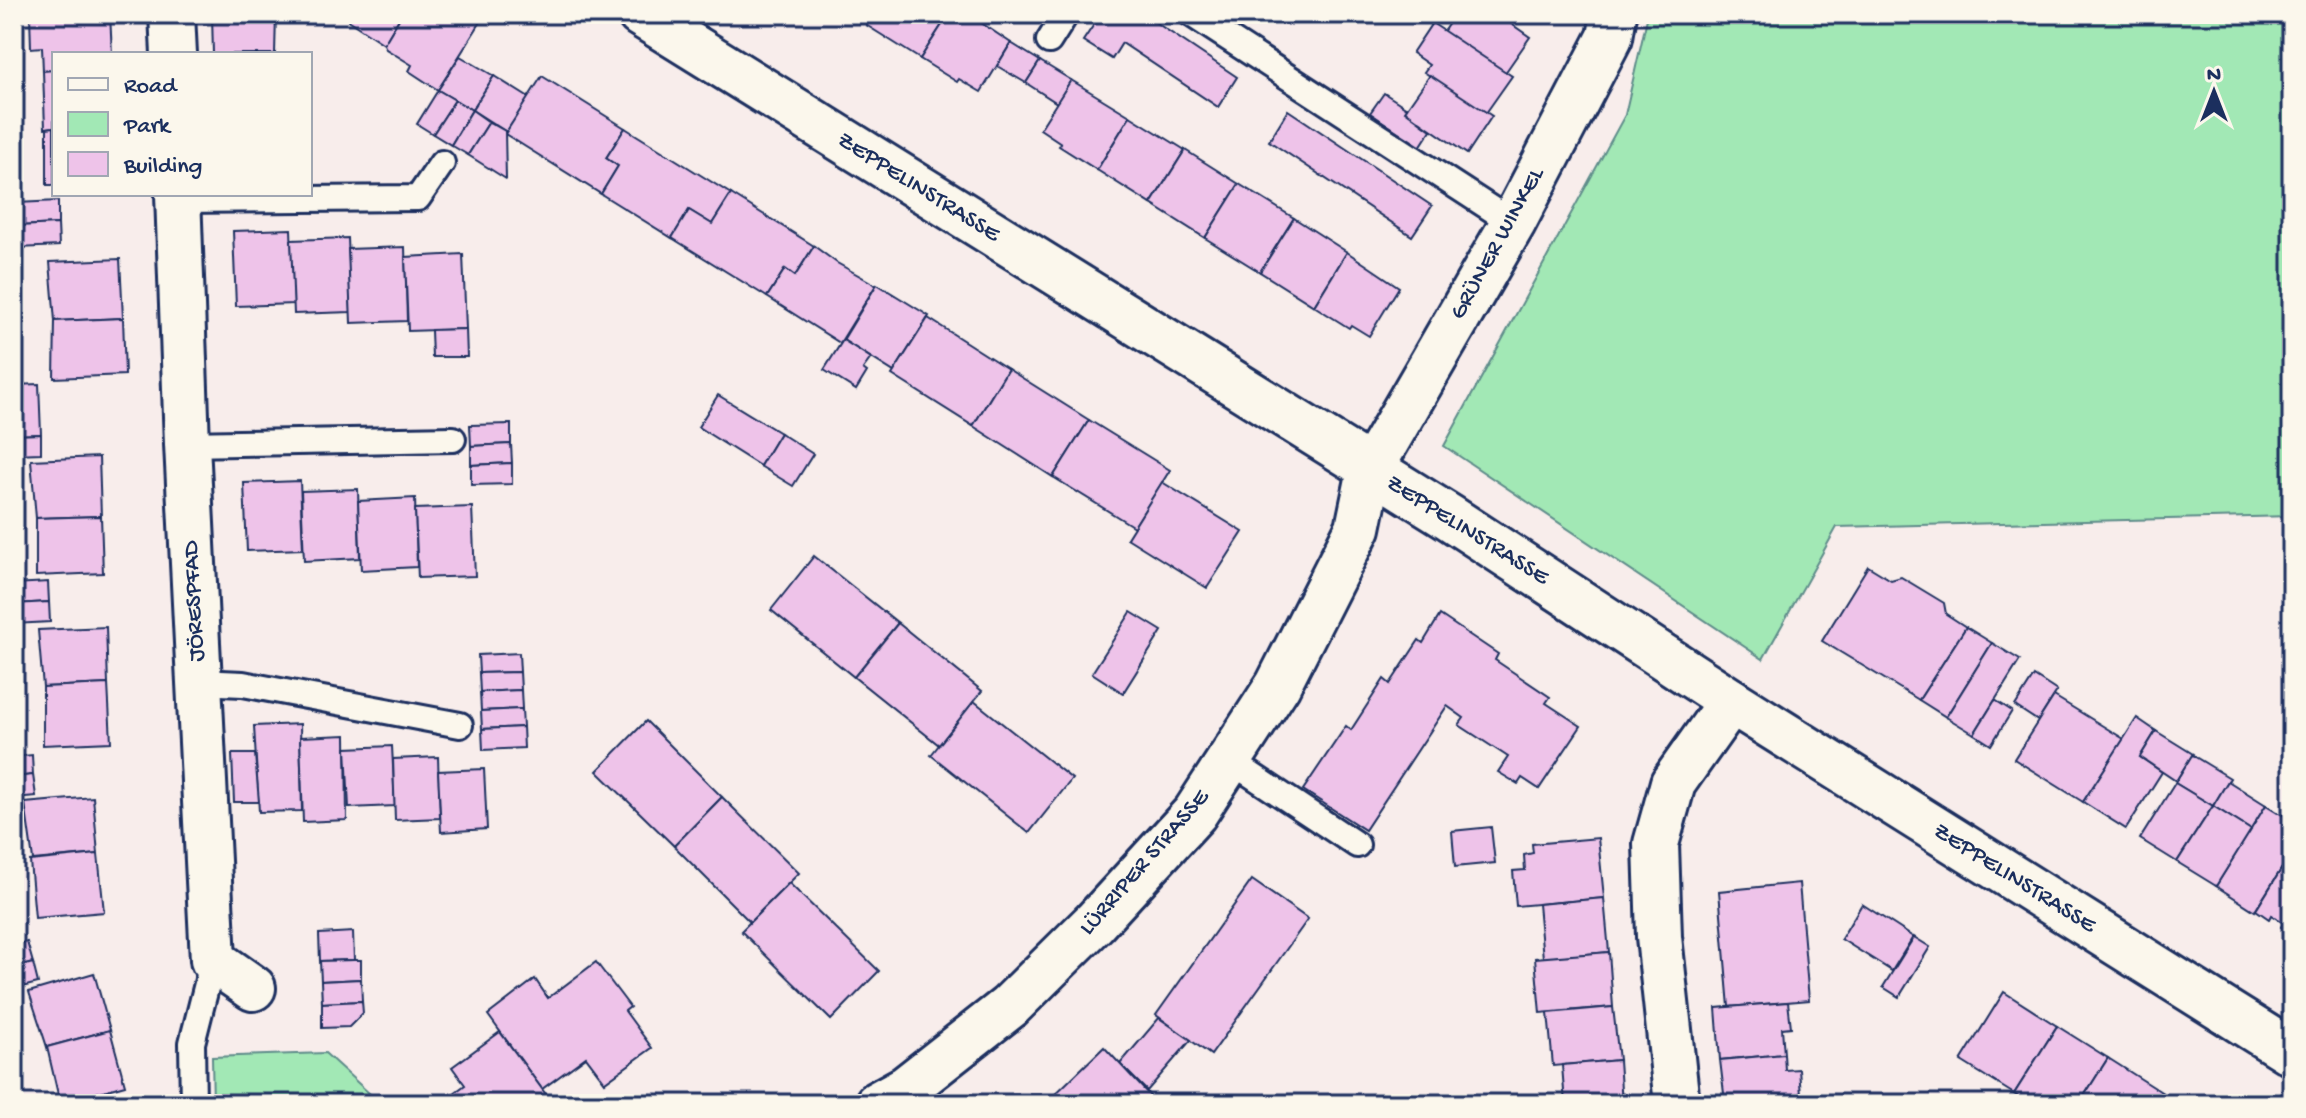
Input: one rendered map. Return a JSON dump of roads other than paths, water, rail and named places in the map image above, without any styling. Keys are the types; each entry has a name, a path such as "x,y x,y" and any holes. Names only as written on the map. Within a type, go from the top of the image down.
{"street":[{"path":"172,14 174,52"},
{"name":"ZEPPELINSTRASSE","path":"640,14 1449,517 1731,701 2292,1053"},
{"name":"GRÜNER WINKEL","path":"1370,470 1513,223 1610,37 1614,14"},
{"name":"JÖRESPFAD","path":"178,197 213,960"},
{"name":"LÜRRIPER STRASSE","path":"877,1104 906,1088 1009,1007 1095,922 1195,813 1278,685 1358,528 1370,470"},
{"path":"1677,1104 1659,937 1656,844 1673,783 1731,701"},
{"path":"213,960 253,988"}],"lane":[{"path":"1049,41 1066,14"},
{"path":"1191,14 1513,223"},
{"path":"178,197 418,198 442,163"},
{"path":"187,444 453,439"},
{"path":"199,682 243,684 460,725"},
{"path":"1229,760 1357,845"},
{"path":"193,1104 192,1043 213,960"}]}
